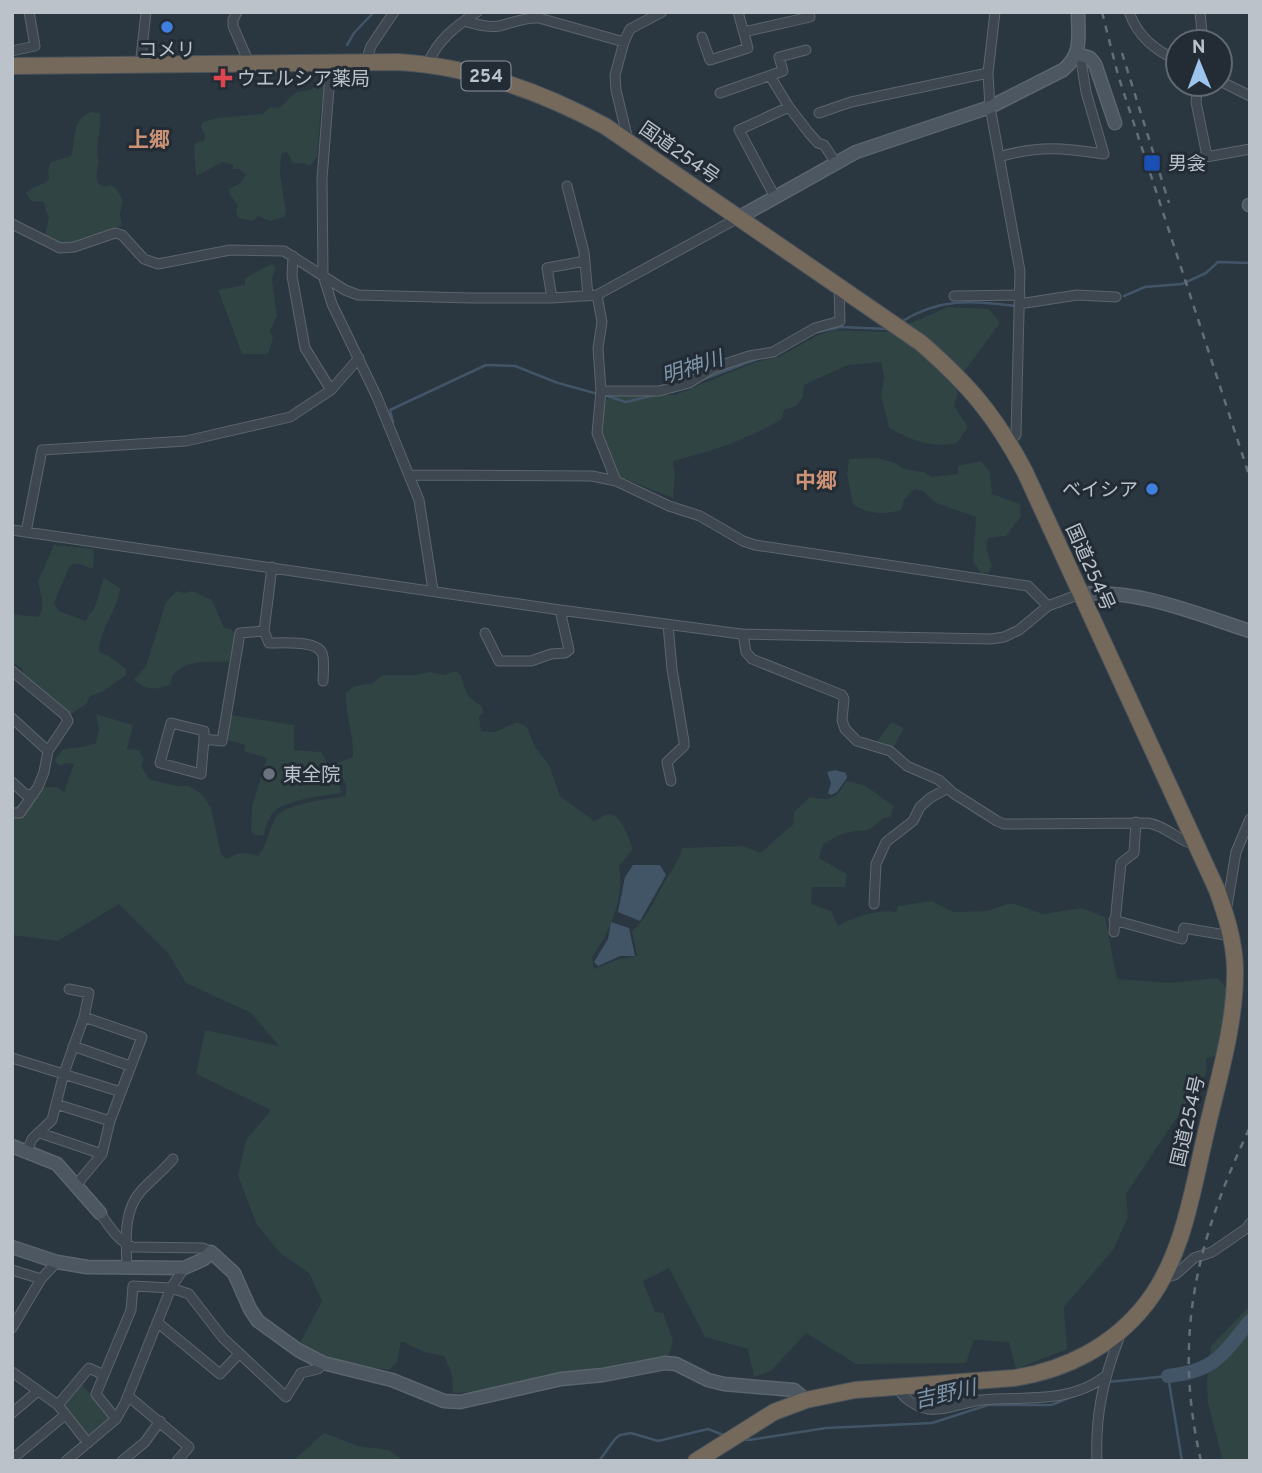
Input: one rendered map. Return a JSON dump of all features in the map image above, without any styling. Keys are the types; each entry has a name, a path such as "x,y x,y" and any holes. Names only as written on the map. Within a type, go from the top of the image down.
{"highway":[{"name":"国道254号","path":"12,66 366,61 428,64 530,90 583,115 628,142 897,326 937,357 972,390 1009,441 1027,475 1196,845 1226,914 1231,936 1235,966 1232,1020 1181,1235 1163,1278 1144,1307 1117,1333 1081,1357 1039,1374 1014,1378 855,1390 806,1400 759,1421 696,1461"}],"street":[{"path":"12,51 35,46 29,12"},
{"path":"140,66 146,12"},
{"path":"237,12 233,26 249,63"},
{"path":"366,61 371,46 394,12"},
{"path":"428,64 441,41 477,12"},
{"path":"628,142 615,75 630,29 662,12"},
{"path":"702,37 710,60 748,48 738,12"},
{"path":"744,32 810,16 809,12"},
{"path":"995,12 988,72 990,107 1020,271 1016,435 1009,441"},
{"path":"12,225 60,248 74,247 114,233 121,235 144,259 158,264 230,250 284,251 345,290 358,295 552,298 593,296 856,152 990,107 1063,70 1077,54 1078,12"},
{"path":"1129,12 1143,38 1164,54"},
{"path":"464,21 496,26 527,17 539,18 624,42"},
{"path":"720,93 783,71 779,57 806,50"},
{"path":"1077,54 1090,58 1095,64 1115,123"},
{"path":"999,157 1037,148 1104,154 1086,92 1081,60 1077,54"},
{"path":"331,62 322,179 323,275 332,304 359,358 419,500 432,590"},
{"path":"819,113 851,102 988,72"},
{"path":"770,76 789,107 818,143 824,145 836,163"},
{"path":"1234,88 1250,96"},
{"path":"1196,98 1208,156"},
{"path":"775,197 739,130 789,107"},
{"path":"1195,159 1250,149"},
{"path":"567,186 593,296 602,322 598,348 601,395 597,433 616,481"},
{"path":"293,256 292,276 306,348 331,390"},
{"path":"552,298 547,268 585,261"},
{"path":"601,395 659,391 689,383 713,368 749,356 773,352 815,328 840,321 839,288"},
{"path":"954,296 1020,300 1077,295 1116,298"},
{"path":"26,532 42,450 201,438 290,417 331,390 359,358"},
{"path":"409,475 592,476 616,481 669,506 700,516 755,545 1028,586 1048,606"},
{"path":"12,530 743,634 991,639 1019,630 1048,606 1080,594 1103,592 1173,604 1250,631"},
{"path":"272,567 264,631 269,643 297,643 318,648 323,654 323,681"},
{"path":"485,633 499,661 531,661 551,654 565,653 569,650 560,610"},
{"path":"668,625 684,742 684,747 667,762 671,781"},
{"path":"204,739 222,741 240,633 264,631"},
{"path":"743,634 746,652 752,659 842,695 842,720 845,729 857,741 890,751 907,766 939,780 972,806 1004,824 1159,824 1182,840 1196,845"},
{"path":"12,813 20,813 33,795 44,772 48,751 68,721 65,715 13,674"},
{"path":"12,718 48,751"},
{"path":"171,723 204,731 204,739 201,774 160,762 171,723"},
{"path":"12,782 25,794 33,795"},
{"path":"874,904 876,864 886,842 913,821 920,807 930,798 948,788"},
{"path":"1226,914 1236,852 1250,820"},
{"path":"1114,932 1119,871 1124,859 1135,853 1136,822"},
{"path":"1114,920 1182,939 1184,928 1231,936"},
{"path":"27,1151 32,1139 52,1120 64,1073 84,1017 89,993 69,989"},
{"path":"76,1184 102,1154 110,1121 142,1037 84,1017"},
{"path":"73,1046 130,1066"},
{"path":"12,1058 121,1092"},
{"path":"56,1104 110,1121"},
{"path":"40,1133 102,1154"},
{"path":"12,1146 57,1164 126,1244 133,1247 203,1248 211,1252 234,1273 258,1321 298,1350 323,1363 392,1380 444,1401 460,1402 561,1379 603,1375 665,1363 676,1364 708,1380 724,1384 794,1390 806,1400"},
{"path":"127,1266 126,1244 131,1208 141,1191 159,1176 173,1159"},
{"path":"1163,1278 1175,1275 1194,1258 1212,1252 1247,1228 1250,1223"},
{"path":"12,1247 57,1262 88,1267 184,1268 204,1259 211,1252"},
{"path":"12,1328 41,1279 57,1262"},
{"path":"66,1461 116,1419 128,1396 171,1288 184,1268"},
{"path":"12,1270 41,1279"},
{"path":"116,1419 96,1394 131,1310 133,1286 171,1288 189,1294 223,1338 286,1397 301,1373 318,1368 323,1363"},
{"path":"157,1322 220,1374 239,1354"},
{"path":"1097,1461 1096,1432 1103,1383 1119,1338 1117,1333"},
{"path":"58,1405 89,1368 104,1375"},
{"path":"12,1372 58,1405 88,1443"},
{"path":"898,1387 902,1395 918,1406 929,1409 981,1400 1049,1398 1103,1383"},
{"path":"12,1413 38,1391"},
{"path":"128,1396 189,1447 177,1461"},
{"path":"12,1459 65,1415"},
{"path":"122,1461 145,1442 160,1421"}],"green space":[{"path":"322,83 326,85 321,107 317,157 310,166 293,163 287,152 281,154 280,174 286,212 284,217 270,221 258,216 253,221 238,218 238,206 229,189 241,183 246,174 223,162 196,176 194,147 196,142 204,141 205,135 201,127 203,122 263,114 271,107 279,108 296,92 310,90"},
{"path":"91,112 100,113 97,180 101,185 116,188 123,200 120,214 122,226 79,239 66,251 45,236 49,216 44,202 31,201 26,193 49,179 48,169 51,162 71,156 77,125"},
{"path":"271,264 276,267 272,279 277,316 270,331 273,338 268,354 242,354 218,290 245,285 245,278"},
{"path":"948,307 989,309 1000,323 954,385 958,393 954,406 968,427 957,443 939,445 922,442 889,428 881,396 884,377 881,362 848,365 804,385 803,397 796,406 784,410 782,419 729,444 673,461 673,498 620,477 600,433 606,400 613,394 675,395 756,362 779,357 818,335 834,330 890,332"},
{"path":"876,458 893,462 904,469 924,472 932,477 958,474 958,466 981,461 990,472 992,494 1020,504 1021,516 1006,536 988,538 986,548 992,566 988,573 981,573 973,562 976,517 936,503 923,491 914,489 904,500 901,510 895,512 870,512 853,504 847,474 849,459"},
{"path":"54,545 93,549 94,556 93,569 79,564 70,565 54,603 59,611 86,621 94,608 104,578 120,588 102,635 99,652 126,669 126,675 102,692 90,696 86,704 71,714 24,676 22,668 12,662 12,614 38,617 42,610 42,600 38,581"},
{"path":"177,591 192,591 212,600 224,628 231,629 235,634 230,659 228,662 191,664 172,676 171,684 161,688 147,688 134,680 146,666 166,602"},
{"path":"455,671 461,675 470,697 482,706 483,712 479,717 481,731 495,732 517,722 527,727 535,747 549,765 560,796 594,821 608,814 614,815 624,828 633,849 619,866 618,902 605,937 592,957 594,969 619,959 637,956 632,931 650,909 682,848 743,846 760,853 793,825 794,812 810,797 832,798 846,781 867,787 894,806 890,817 883,818 869,829 845,833 823,844 819,858 847,874 845,887 812,887 811,904 831,911 838,926 866,914 896,912 898,906 932,901 953,912 987,911 1007,904 1015,904 1043,914 1082,908 1105,917 1117,979 1169,983 1218,978 1230,993 1221,1054 1206,1059 1207,1072 1126,1194 1128,1217 1113,1250 1064,1307 1067,1349 1016,1369 1009,1342 974,1340 966,1363 856,1364 806,1333 771,1371 754,1377 748,1349 705,1337 669,1268 643,1281 655,1312 663,1313 673,1341 669,1355 608,1367 561,1372 475,1392 453,1393 452,1374 444,1356 424,1352 401,1341 397,1362 389,1370 338,1362 300,1343 322,1301 309,1273 280,1253 257,1225 238,1176 246,1140 271,1110 196,1074 205,1030 279,1046 251,1013 186,983 168,953 119,904 58,941 12,935 12,808 39,795 41,787 56,787 64,792 74,764 66,763 60,766 54,761 62,750 96,743 99,729 96,714 133,725 127,749 139,750 144,760 141,766 149,779 176,786 189,786 202,794 211,808 221,854 227,859 242,853 258,856 274,821 282,812 309,802 346,796 346,784 334,764 353,757 346,692 355,686 373,683 383,675 416,675 429,672 444,675"},
{"name":"東全院","path":"231,715 294,725 294,750 321,752 342,793 308,798 282,806 271,815 264,835 255,835 251,832 252,806 267,758 244,751 245,745 228,740"},
{"path":"891,722 904,728 893,748 877,741"},
{"path":"1250,1305 1250,1461 1223,1461 1208,1403 1207,1381 1211,1346"},
{"path":"80,1383 111,1416 90,1434 86,1434 65,1408 64,1400"},
{"path":"324,1433 358,1446 389,1450 405,1461 293,1461"}],"water":[{"path":"835,770 846,773 847,778 837,792 831,795 828,793 831,783 827,772"},
{"path":"633,865 660,865 666,875 640,921 618,912 625,877"},
{"path":"611,922 629,928 635,956 620,956 598,966 594,962 608,939"}],"waterway":[{"path":"347,45 354,33 374,12"},
{"name":"明神川","path":"1124,296 1145,287 1182,284 1206,273 1218,262 1250,263"},
{"name":"明神川","path":"901,322 930,308 957,303 1016,306"},
{"name":"明神川","path":"814,333 840,327 890,329"},
{"name":"明神川","path":"701,380 757,359"},
{"name":"明神川","path":"393,422 390,410 486,365 515,366 558,383 598,394"},
{"name":"明神川","path":"604,395 626,402 655,395"},
{"name":"吉野川","path":"1168,1376 1197,1370 1216,1359 1250,1321"},
{"path":"1108,1382 1168,1376 1182,1461"},
{"name":"吉野川","path":"742,1439 826,1428 932,1423 988,1405 1051,1405 1102,1385"},
{"name":"吉野川","path":"599,1461 620,1435 631,1433 658,1441 708,1429 726,1436"}],"railway":[{"path":"1102,12 1118,75 1250,478"},
{"path":"1122,53 1169,203"},
{"path":"1201,1461 1189,1372 1195,1290 1216,1209 1250,1127"}],"place":[{"name":"コメリ","path":"167,27"},
{"name":"ウエルシア薬局","path":"223,78"},
{"name":"男衾","path":"1152,163"},
{"name":"ベイシア","path":"1152,489"},
{"name":"東全院","path":"269,774"}],"district":[{"name":"上郷","path":"149,140"},
{"name":"中郷","path":"816,481"}]}
